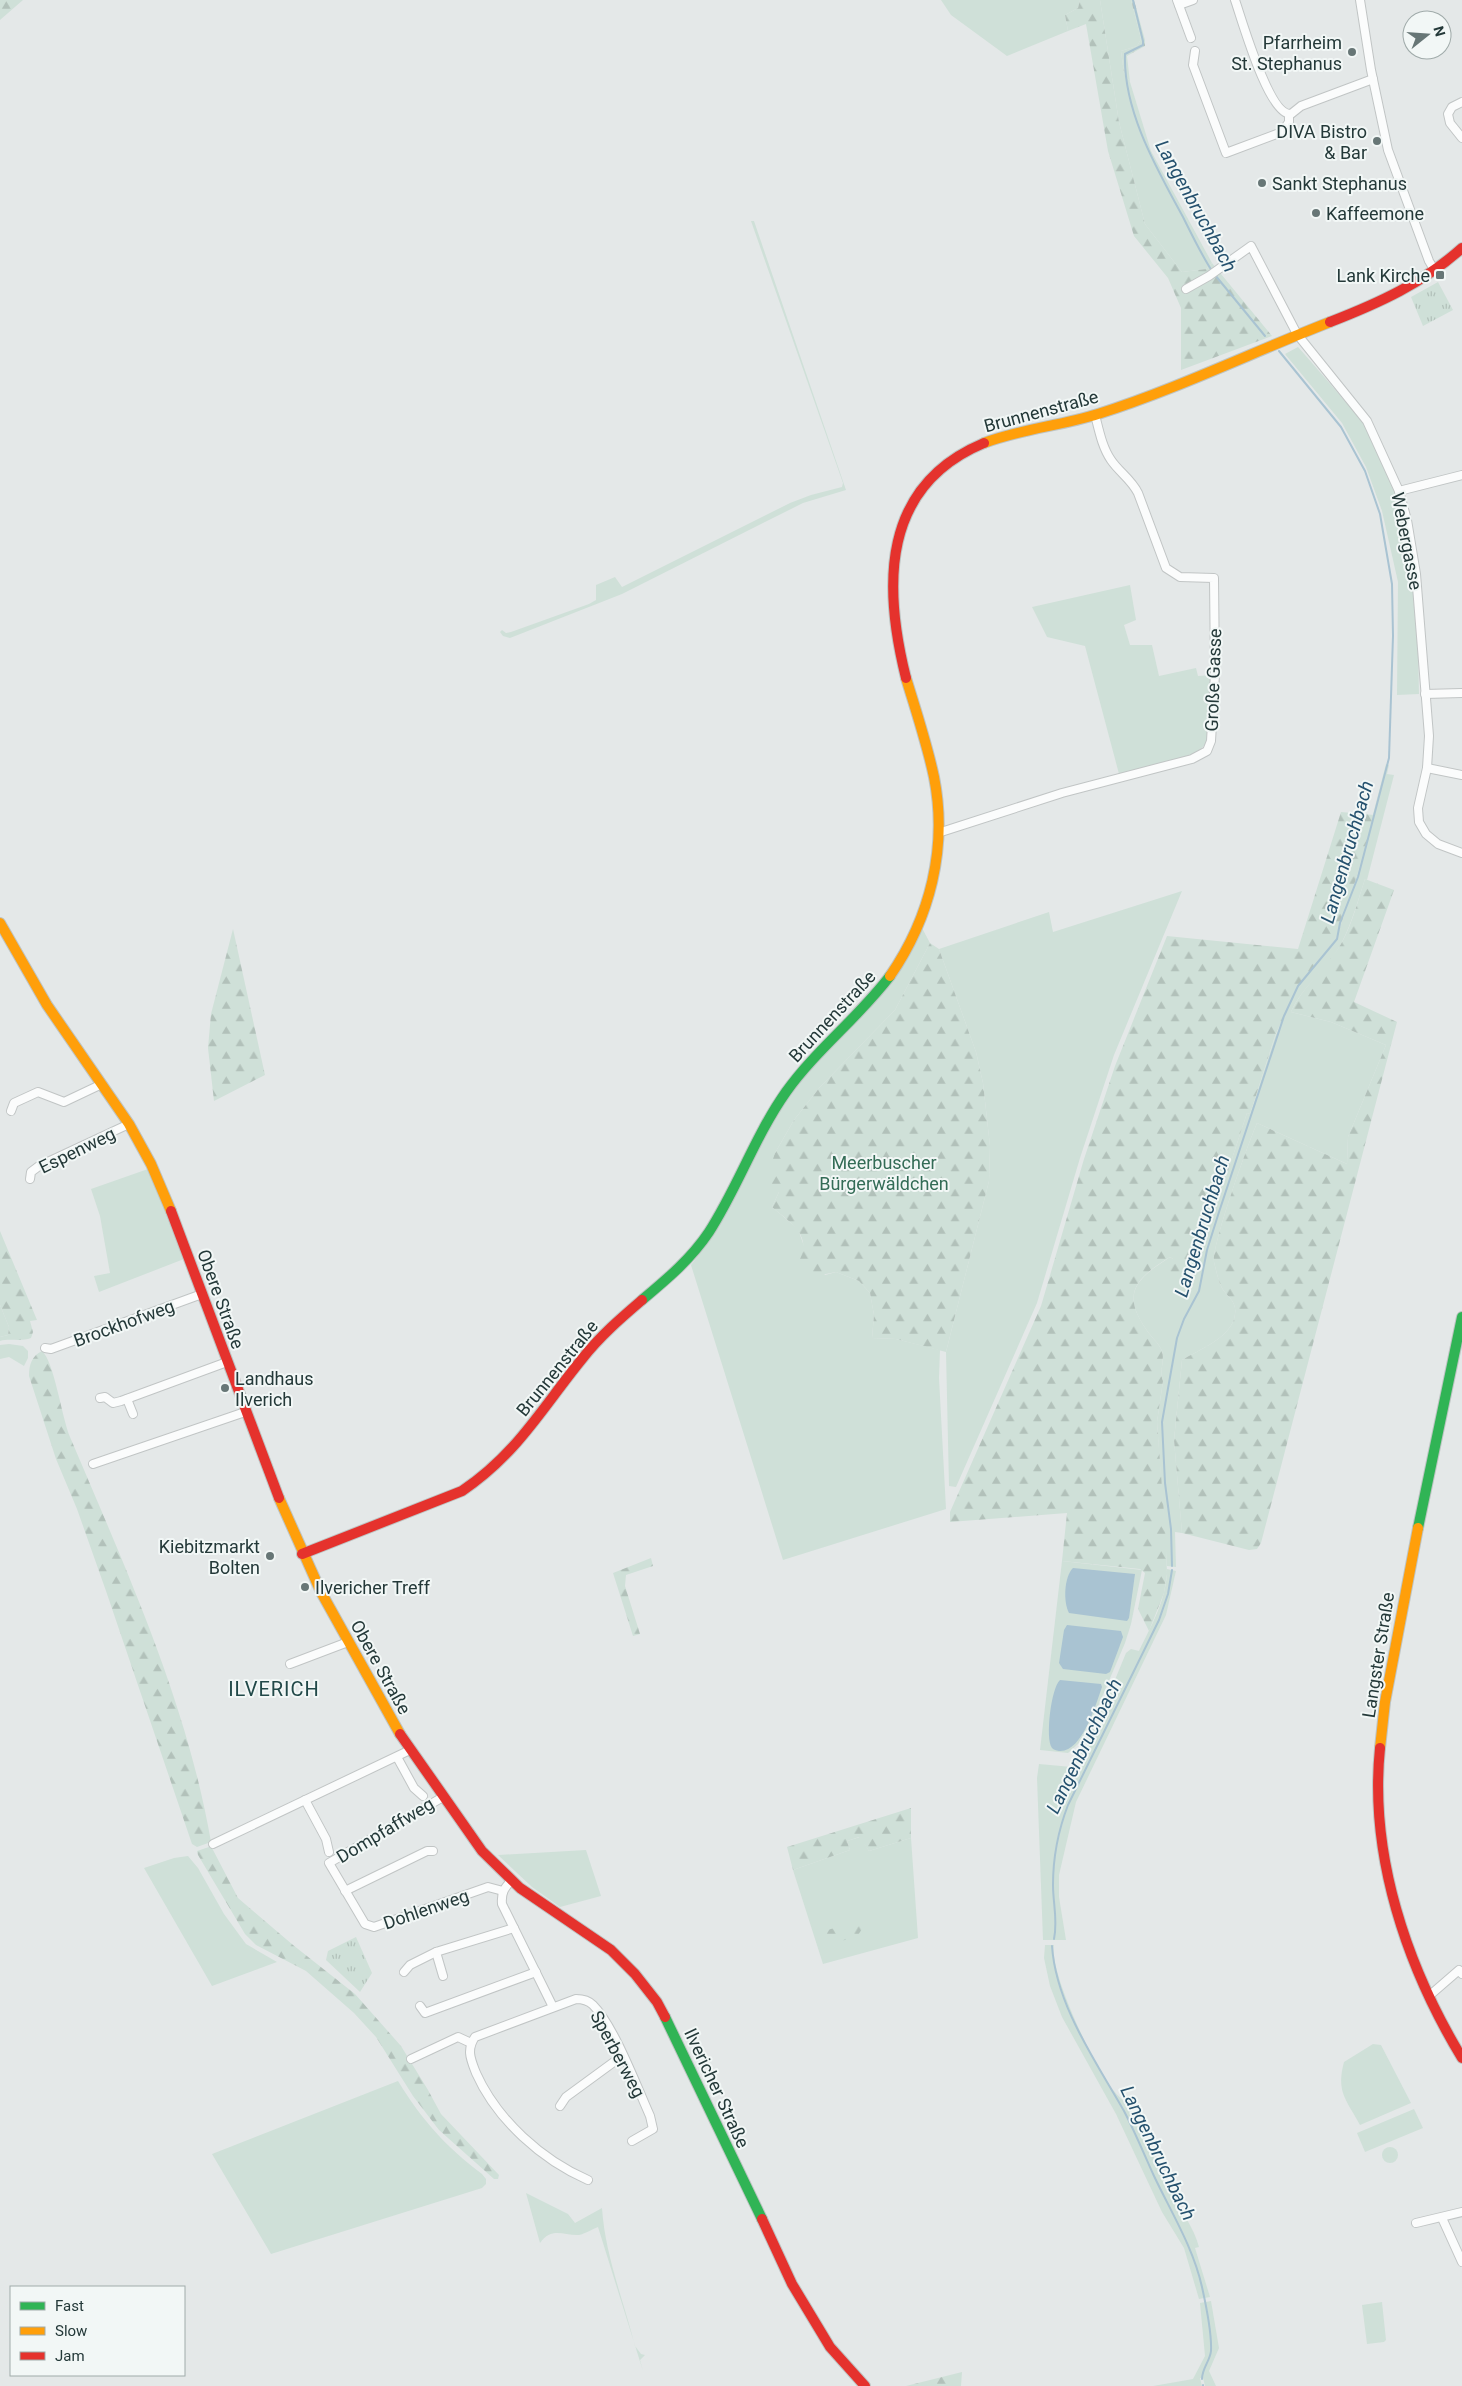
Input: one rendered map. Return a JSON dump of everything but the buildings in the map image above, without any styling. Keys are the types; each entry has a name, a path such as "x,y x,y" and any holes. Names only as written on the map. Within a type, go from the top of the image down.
{"street":[{"path":"1191,38 1178,2 1193,0"},
{"path":"1235,0 1268,90 1276,104 1284,112 1292,113"},
{"path":"1360,0 1373,79 1388,150 1429,261 1435,272"},
{"path":"1195,51 1193,64 1226,153 1282,132 1288,124 1292,113 1301,106 1343,88 1373,79"},
{"path":"1462,102 1452,107 1448,117 1462,138"},
{"name":"Webergasse","path":"1186,289 1209,276 1251,246 1297,334 1367,421 1399,490 1407,520 1416,574 1429,736 1427,768 1418,808 1419,822 1426,834 1438,844 1462,853"},
{"name":"Brunnenstraße","path":"302,1554 451,1496 474,1484 511,1451 571,1371 601,1337 677,1269 701,1244 720,1214 773,1112 785,1094 808,1063 884,986 908,949 929,895 935,867 938,833 937,800 932,768 897,642 892,606 892,561 906,516 926,481 962,452 995,437 1095,415 1404,291 1435,272 1462,248"},
{"name":"Große Gasse","path":"938,833 1062,792 1192,759 1207,751 1211,741 1215,674 1214,578 1180,577 1166,568 1138,492 1107,453 1095,415"},
{"path":"1399,490 1462,475"},
{"path":"1425,694 1462,693"},
{"path":"1427,768 1462,775"},
{"name":"Obere Straße","path":"0,923 46,1005 129,1124 163,1190 245,1412 302,1554 348,1642 410,1750 482,1851"},
{"path":"11,1111 14,1103 38,1092 64,1102 102,1084"},
{"name":"Espenweg","path":"30,1179 31,1172 39,1166 129,1124"},
{"name":"Brockhofweg","path":"45,1348 51,1349 202,1294"},
{"name":"Langster Straße","path":"1462,1317 1404,1596 1385,1702 1379,1760 1379,1807 1387,1869 1400,1924 1438,2018 1462,2058"},
{"path":"100,1398 105,1397 113,1403 227,1362"},
{"path":"127,1399 132,1414"},
{"path":"93,1464 245,1412"},
{"path":"290,1664 348,1642"},
{"path":"213,1844 410,1750"},
{"path":"397,1757 414,1788 423,1796"},
{"name":"Dompfaffweg","path":"345,1891 329,1864 442,1797"},
{"path":"305,1800 326,1839 329,1852"},
{"path":"345,1891 426,1851 433,1851"},
{"name":"Ilvericher Straße","path":"482,1851 512,1880 611,1950 635,1974 657,2002 680,2046 792,2284 830,2347 865,2386"},
{"path":"512,1880 503,1891 502,1904 553,2007 475,2037 471,2043 470,2058 478,2077 507,2119 547,2156 588,2180"},
{"name":"Dohlenweg","path":"345,1891 365,1924 374,1927 488,1887 503,1891"},
{"path":"404,1972 410,1965 436,1952 514,1928"},
{"path":"436,1952 443,1976"},
{"path":"1429,1996 1461,1971"},
{"path":"420,2006 425,2013 536,1972"},
{"name":"Sperberweg","path":"553,2007 576,1998 585,1999 601,2015 650,2116 654,2129 632,2141"},
{"path":"411,2059 458,2037 471,2043"},
{"path":"560,2106 566,2097 622,2056"},
{"path":"1416,2223 1462,2212"},
{"path":"1442,2218 1462,2262"}],"green space":[{"path":"0,0 23,0 0,20"},
{"path":"941,0 1080,0 1078,8 1065,15 1068,31 1007,56 951,15"},
{"path":"1080,0 1100,0 1119,122 1145,224 1182,272 1206,269 1212,263 1272,336 1181,370 1181,308 1168,278 1134,236 1108,151 1086,24 1068,31 1065,15 1078,8"},
{"path":"1100,0 1131,0 1141,39 1137,46 1121,51 1124,73 1130,82 1151,151 1212,263 1206,269 1182,272 1145,224 1119,122"},
{"path":"1131,0 1134,0 1145,46 1127,56 1130,82 1124,73 1121,51 1137,46 1141,39"},
{"path":"751,221 754,221 846,490 803,503 622,594 510,638 503,636 500,632 502,630 506,633 511,632 589,604 596,600 596,585 615,577 622,587 790,503 842,487 843,483"},
{"path":"1438,282 1453,310 1423,326 1411,297"},
{"path":"1298,347 1363,421 1381,456 1394,488 1410,555 1417,624 1419,694 1397,695 1398,582 1382,511 1366,467 1342,423 1285,354"},
{"path":"1130,585 1136,620 1124,625 1130,645 1152,645 1159,676 1196,668 1198,676 1212,675 1212,710 1208,736 1200,750 1152,767 1119,774 1085,646 1047,637 1032,607"},
{"path":"1386,764 1389,765 1387,774 1394,775 1367,880 1365,879 1346,935 1337,951 1302,993 1291,1012 1331,1022 1386,1045 1348,1137 1347,1164 1257,1123 1231,1194 1215,1252 1214,1262 1219,1282 1235,1306 1233,1322 1222,1336 1214,1342 1182,1360 1174,1440 1182,1533 1175,1532 1176,1567 1167,1566 1157,1422 1163,1381 1163,1354 1159,1345 1138,1316 1134,1305 1136,1287 1141,1279 1170,1257 1173,1259 1173,1292 1186,1290 1184,1277 1191,1270 1204,1244 1247,1113 1250,1114 1275,1037 1297,987 1336,939 1357,876"},
{"path":"1341,812 1374,815 1357,876 1336,939 1297,987 1275,1036 1250,1114 1247,1113 1204,1244 1191,1270 1184,1277 1186,1291 1173,1292 1168,1277 1173,1259 1170,1257 1149,1271 1141,1279 1134,1295 1134,1305 1138,1316 1159,1345 1163,1354 1163,1381 1157,1422 1167,1574 1164,1593 1149,1631 1138,1609 1145,1573 1140,1569 1062,1561 1067,1513 950,1522 950,1512 1041,1306 1084,1159 1115,1066 1167,936 1298,949"},
{"path":"1365,879 1394,890 1354,1002 1397,1022 1261,1543 1257,1549 1249,1550 1182,1533 1174,1440 1182,1360 1214,1342 1222,1336 1233,1322 1235,1306 1219,1282 1214,1262 1215,1252 1231,1194 1257,1123 1347,1164 1348,1137 1386,1045 1331,1022 1291,1012 1308,985 1329,961 1345,937"},
{"path":"1182,891 1114,1055 1080,1158 1037,1303 956,1487 949,1486 946,1352 989,1181 990,1146 983,1083 976,1052 939,949 1049,912 1053,932"},
{"path":"922,928 930,943 895,1010 820,1087 794,1120 775,1153 779,1192 772,1207 798,1229 805,1249 825,1275 836,1272 859,1281 870,1293 874,1315 872,1338 896,1339 940,1350 939,1378 946,1509 783,1560 691,1265 718,1226 773,1120 795,1085 820,1056 885,990 900,968"},
{"path":"233,929 265,1075 214,1101 208,1048 211,1014"},
{"name":"Meerbuscher Bürgerwäldchen","path":"930,943 939,949 976,1052 983,1083 990,1146 989,1181 946,1352 896,1339 872,1338 874,1315 870,1293 859,1281 836,1272 816,1276 806,1270 800,1259 803,1250 801,1236 791,1223 772,1207 779,1192 766,1180 775,1153 794,1120 820,1087 895,1010"},
{"path":"148,1169 184,1259 99,1292 94,1276 110,1273 100,1216 91,1189"},
{"path":"0,1231 37,1320 30,1321 33,1332 31,1338 0,1341 0,1337 8,1335 9,1327 0,1305"},
{"path":"0,1305 9,1327 8,1335 0,1337"},
{"path":"0,1345 23,1346 28,1351 28,1358 24,1366 9,1357 0,1359"},
{"path":"42,1351 54,1378 70,1437 152,1636 187,1738 211,1842 197,1847 192,1844 106,1591 77,1509 56,1459 29,1376 32,1361"},
{"path":"651,1558 653,1566 626,1575 625,1586 640,1634 633,1636 613,1573"},
{"path":"1062,1561 1142,1570 1131,1624 1125,1643 1091,1723 1078,1744 1068,1753 1040,1750"},
{"path":"1167,1569 1176,1571 1166,1615 1076,1802 1059,1875 1059,1897 1066,1940 1043,1940 1037,1778 1039,1764 1072,1767 1112,1687 1126,1653 1131,1649 1139,1651 1158,1612 1164,1591"},
{"path":"911,1808 911,1838 869,1851 859,1837 847,1841 850,1850 793,1870 787,1847"},
{"path":"860,1837 869,1851 911,1838 918,1938 823,1964 793,1870 850,1850 847,1841"},
{"path":"209,1847 212,1848 238,1898 355,1994 401,2046 441,2114 499,2175 498,2179 494,2179 439,2130 413,2096 376,2037 354,2013 306,1971 256,1945 245,1934 198,1855 197,1851"},
{"path":"586,1850 601,1896 560,1907 532,1887 498,1855"},
{"path":"188,1856 198,1868 224,1914 246,1944 277,1962 212,1986 144,1868 174,1858"},
{"path":"860,1921 862,1929 858,1935 826,1947 820,1932"},
{"path":"356,1937 372,1973 360,1992 326,1960 328,1951"},
{"path":"1045,1945 1054,1945 1054,1958 1058,1976 1075,2020 1096,2063 1114,2091 1132,2111 1170,2192 1194,2232 1199,2247 1195,2248 1210,2297 1199,2299 1184,2248 1162,2212 1116,2114 1062,2017 1050,1986 1044,1958"},
{"path":"1373,2044 1381,2045 1411,2103 1360,2125 1344,2095 1341,2081 1342,2072 1344,2062"},
{"path":"398,2081 425,2120 457,2154 482,2174 486,2179 486,2184 482,2188 271,2254 212,2154"},
{"path":"1414,2109 1423,2128 1365,2152 1357,2133"},
{"path":"1387,2147 1393,2147 1398,2152 1396,2161 1387,2163 1382,2158 1382,2152"},
{"path":"526,2193 568,2214 575,2223 602,2208 611,2261 634,2342 598,2227 579,2235 554,2233 540,2243"},
{"path":"1211,2301 1219,2348 1209,2371 1216,2386 1205,2386 1203,2378 1200,2378 1202,2386 1153,2386 1193,2379 1205,2356 1200,2303"},
{"path":"1382,2302 1386,2340 1384,2342 1367,2344 1362,2305"},
{"path":"635,2346 641,2354 645,2355 640,2360 643,2371"},
{"path":"962,2372 961,2386 906,2386"}],"water":[{"path":"1073,1568 1135,1574 1127,1621 1069,1613 1065,1590 1068,1577"},
{"path":"1067,1625 1121,1631 1123,1637 1110,1672 1106,1674 1063,1669 1059,1663 1064,1630"},
{"path":"1060,1680 1101,1684 1102,1687 1092,1715 1081,1736 1067,1750 1059,1751 1054,1750 1050,1743 1049,1725 1054,1693"}],"waterway":[{"name":"Langenbruchbach","path":"1133,0 1143,45 1125,54 1126,75 1136,118 1153,159 1212,271"},
{"name":"Langenbruchbach","path":"1215,275 1265,336"},
{"name":"Langenbruchbach","path":"1172,1566 1171,1529 1165,1483 1162,1422 1177,1338 1184,1319 1199,1291 1207,1250 1284,1016 1298,986 1337,939 1340,923 1358,877 1389,758 1393,636 1392,584 1380,514 1365,471 1341,427 1279,351"},
{"name":"Langenbruchbach","path":"1054,1939 1056,1925 1053,1885 1054,1865 1064,1815 1159,1620 1168,1594 1172,1570"},
{"name":"Langenbruchbach","path":"1052,1946 1055,1968 1069,2011 1128,2119 1181,2230 1198,2272 1211,2336 1211,2351 1202,2379"}],"traffic: fast":[{"path":"642,1300 678,1268 702,1242 729,1197 765,1126 786,1092 810,1062 890,976"},
{"path":"1418,1528 1462,1317"},
{"path":"665,2017 762,2219"}],"traffic: slow":[{"path":"984,443 1012,434 1084,418 1127,404 1186,382 1330,322"},
{"path":"890,976 904,954 925,906 937,856 939,830 934,777 906,678"},
{"path":"0,923 47,1005 129,1124 151,1164 171,1211"},
{"path":"279,1498 321,1592 400,1734"},
{"path":"1380,1748 1385,1702 1418,1528"}],"traffic: jam":[{"path":"1330,322 1400,291 1432,272 1462,248"},
{"path":"906,678 894,609 893,575 898,542 908,512 925,485 950,462 984,443"},
{"path":"171,1211 279,1498"},
{"path":"302,1554 462,1491 481,1477 528,1430 596,1343 642,1300"},
{"path":"400,1734 482,1851 520,1888 611,1950 635,1974 657,2002 665,2017"},
{"path":"1380,1748 1378,1789 1380,1829 1396,1909 1424,1986 1462,2058"},
{"path":"762,2219 792,2284 830,2347 865,2386"}],"place":[{"name":"Pfarrheim St. Stephanus","path":"1352,52"},
{"name":"DIVA Bistro & Bar","path":"1377,141"},
{"name":"Sankt Stephanus","path":"1262,183"},
{"name":"Kaffeemone","path":"1316,213"},
{"name":"Lank Kirche","path":"1440,275"},
{"name":"Landhaus Ilverich","path":"225,1388"},
{"name":"Kiebitzmarkt Bolten","path":"270,1556"},
{"name":"Ilvericher Treff","path":"305,1587"}],"district":[{"name":"ILVERICH","path":"274,1689"}]}
